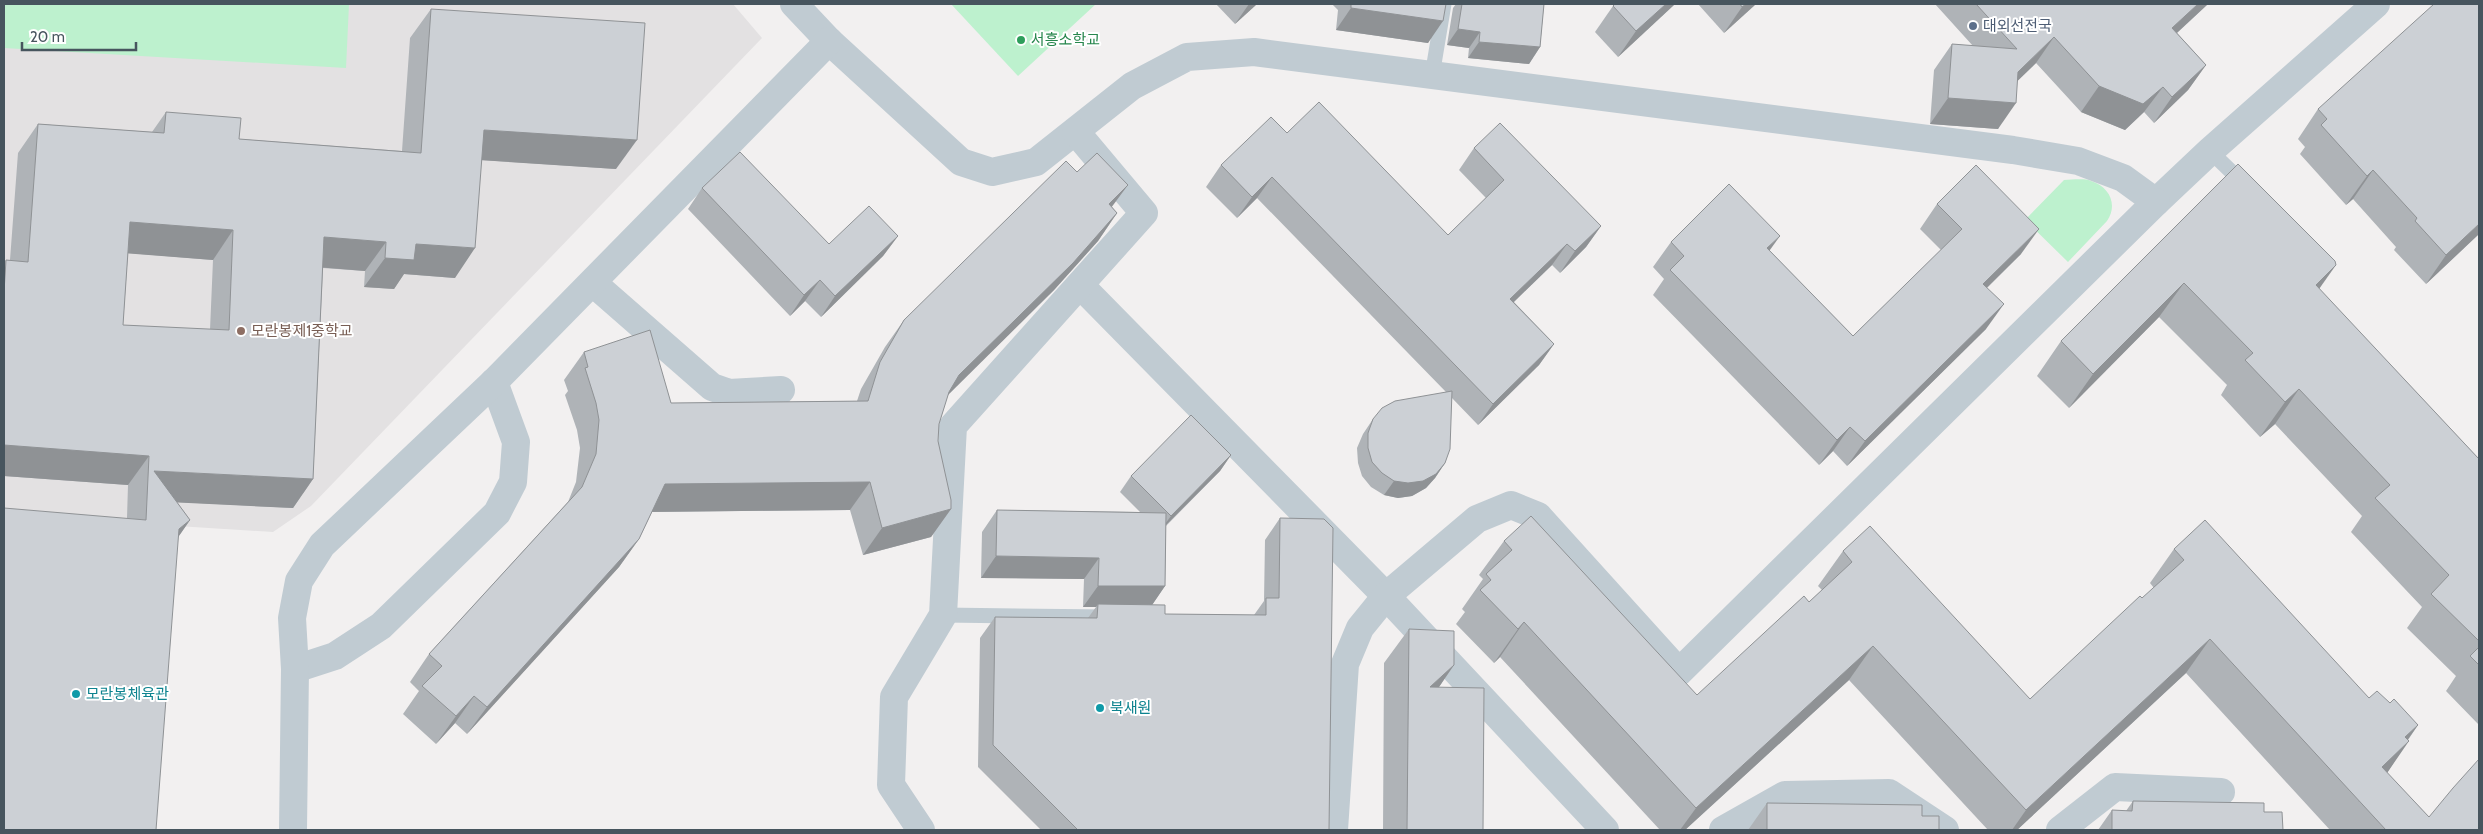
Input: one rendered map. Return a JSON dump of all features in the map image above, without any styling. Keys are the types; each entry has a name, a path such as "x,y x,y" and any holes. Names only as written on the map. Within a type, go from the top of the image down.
{"street":[{"path":"794,4 829,41 961,162 992,172 1036,162 1132,86 1186,57 1254,52 2022,151 2078,161 2114,174 2123,178 2156,202"},
{"path":"1334,830 1345,664 1360,628 1386,596 1477,519 1511,505 1538,516 1679,672 2156,202 2210,151 2376,4"},
{"path":"293,830 295,669 292,618 299,582 322,545 494,382 829,41"},
{"path":"921,830 891,785 894,696 943,614 953,426 1144,214 1076,132"},
{"path":"593,283 712,387 729,393 781,390"},
{"path":"1080,285 1386,596 1605,830"},
{"path":"295,669 335,656 381,626 497,513 513,482 516,442 494,382"},
{"path":"2060,830 2115,787 2221,792"},
{"path":"1722,830 1785,795 1889,793 1945,830"}],"lane":[{"path":"1432,76 1444,4"},
{"path":"2210,151 2251,192"},
{"path":"943,614 1120,617"}],"shaded area":[{"name":"모란봉제1중학교","path":"4,4 733,4 762,38 311,506 273,532 4,515"}],"green space":[{"path":"4,4 349,4 346,68 4,48"},
{"name":"서흥소학교","path":"951,4 1096,4 1018,76"},
{"path":"2064,180 2085,180 2098,184 2107,192 2112,203 2112,209 2107,221 2068,262 2025,220"}],"building":[{"path":"1351,4 1446,4 1443,21 1351,8"},
{"path":"1462,4 1544,4 1540,47 1479,42 1480,32 1458,29"},
{"path":"1615,4 1666,4 1636,31 1613,6"},
{"path":"1976,4 2198,4 2172,28 2206,65 2172,97 2163,87 2143,104 2099,86 2054,37 2018,72 2016,103 1948,98 1952,44 2017,49"},
{"path":"2434,4 2479,4 2479,224 2446,255 2415,221 2417,218 2373,170 2367,176 2321,125 2327,119 2318,109"},
{"path":"431,9 645,23 637,140 484,130 475,248 416,244 414,260 385,258 386,242 324,237 313,479 154,471 190,520 179,529 156,830 4,830 4,508 146,520 149,456 4,445 4,292 6,260 28,262 38,124 164,133 166,112 241,118 239,139 421,153","holes":["130,222 233,230 229,330 123,325"]},
{"path":"1319,102 1448,235 1504,180 1474,148 1500,123 1601,226 1575,251 1567,244 1510,299 1554,344 1493,404 1272,177 1252,197 1221,165 1271,117 1287,133"},
{"path":"740,152 829,244 869,206 898,236 835,296 820,280 804,295 702,188"},
{"path":"1097,153 1128,185 1109,204 1117,213 1073,263 959,375 949,392 939,424 938,441 951,500 951,509 882,528 870,482 665,484 639,539 487,707 474,696 456,716 422,686 442,666 429,654 582,487 596,454 599,420 596,403 585,368 588,367 584,352 650,330 671,403 868,401 880,362 904,320 1066,161 1077,172"},
{"path":"2238,164 2335,261 2336,265 2316,285 2479,459 2479,641 2431,594 2449,575 2375,498 2390,485 2299,389 2285,402 2245,360 2253,353 2184,283 2093,374 2061,341"},
{"path":"1976,165 2039,229 1983,284 2004,304 1865,441 1850,427 1837,440 1670,270 1684,256 1671,242 1729,184 1780,236 1767,248 1853,336 1962,229 1937,204"},
{"path":"1452,391 1450,449 1445,463 1436,474 1423,481 1408,483 1394,481 1382,473 1372,462 1368,448 1368,433 1373,419 1382,408 1395,401"},
{"path":"1191,415 1231,455 1171,516 1131,476"},
{"path":"997,510 1166,513 1165,586 1098,586 1099,558 996,556"},
{"path":"1531,516 1697,695 1804,596 1809,602 1852,562 1843,551 1870,526 2030,699 2140,596 2142,598 2184,560 2174,549 2205,520 2369,698 2377,691 2390,703 2394,699 2418,725 2405,737 2409,741 2382,767 2429,817 2479,759 2479,830 2386,830 2210,639 2026,810 1873,646 1696,808 1524,622 1518,629 1480,590 1491,580 1486,574 1512,550 1504,541"},
{"path":"1280,518 1324,519 1333,528 1329,830 1078,830 993,745 995,617 1097,618 1098,604 1165,605 1165,614 1266,615 1266,598 1279,598"},
{"path":"1409,629 1454,631 1454,665 1430,687 1484,688 1483,830 1407,830"},
{"path":"2479,647 2479,665 2470,656"},
{"path":"2133,801 2264,803 2264,812 2282,812 2283,830 2112,830 2112,810 2132,811"},
{"path":"1767,803 1922,805 1922,816 1939,816 1939,830 1767,830"}],"place":[{"name":"대외선전국","path":"1973,26"},
{"name":"서흥소학교","path":"1021,40"},
{"name":"모란봉제1중학교","path":"241,331"},
{"name":"모란봉체육관","path":"76,694"},
{"name":"북새원","path":"1100,708"}]}
